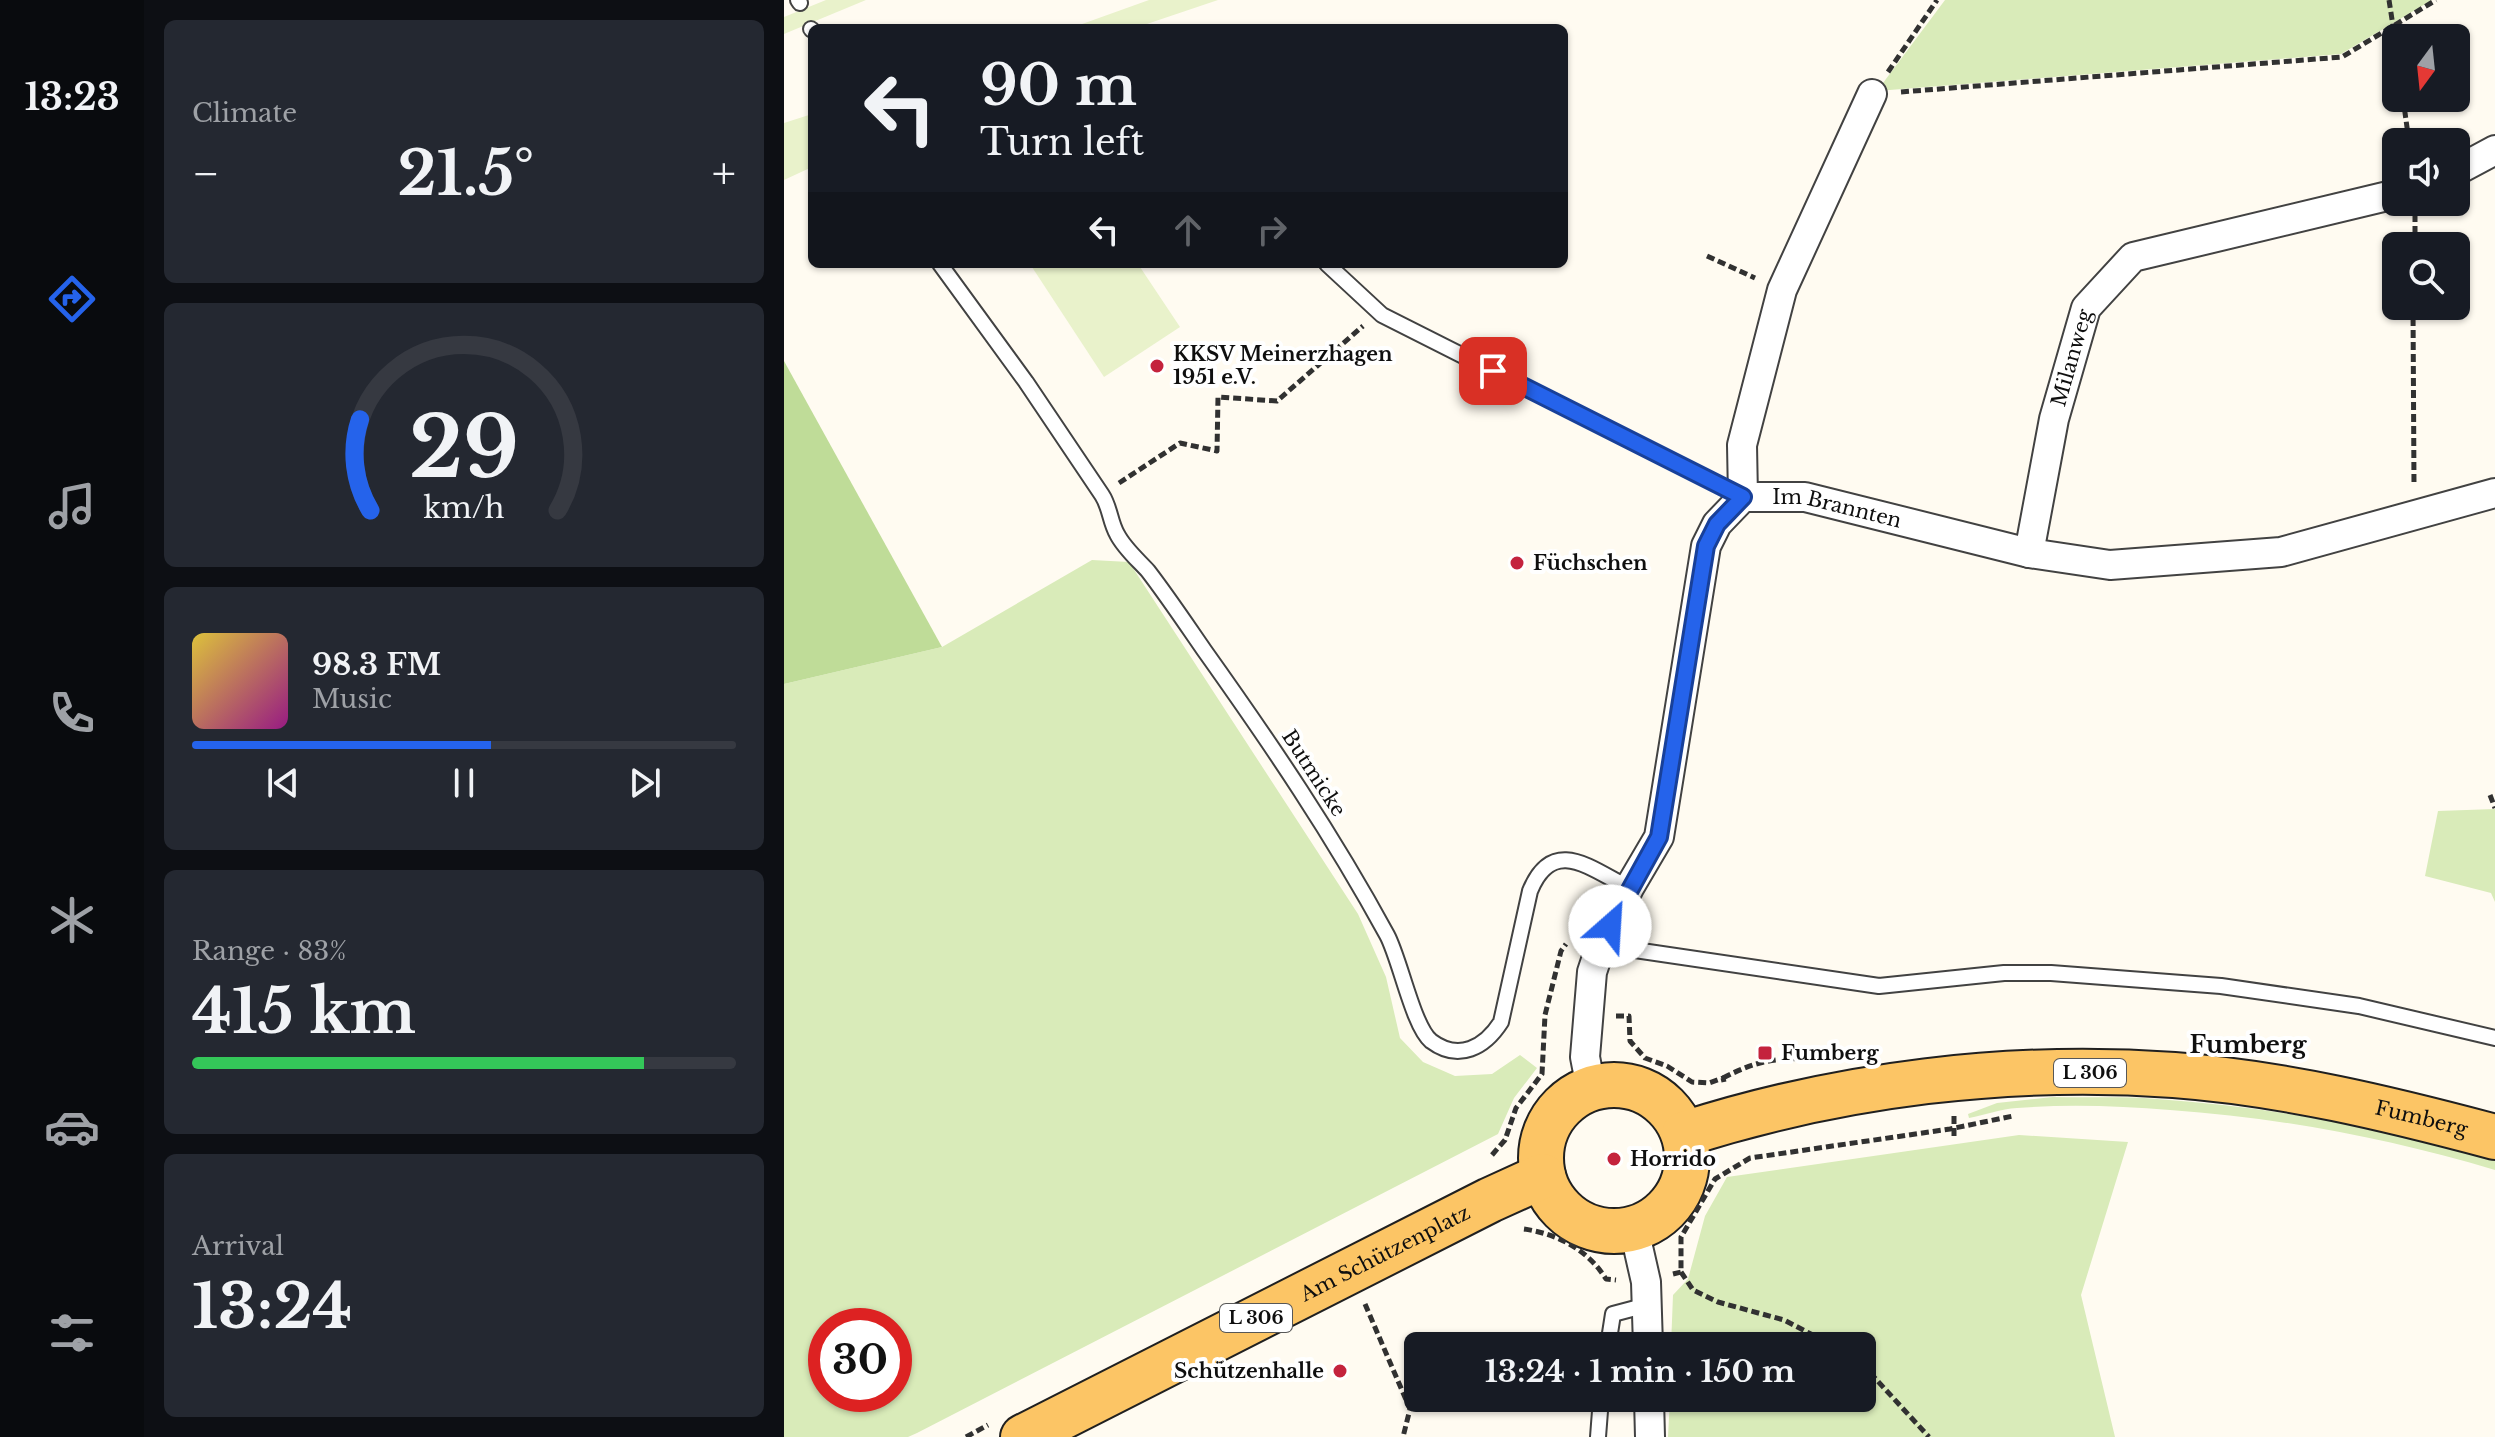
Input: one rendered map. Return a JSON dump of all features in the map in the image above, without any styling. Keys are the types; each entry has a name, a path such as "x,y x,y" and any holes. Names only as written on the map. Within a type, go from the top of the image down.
{"main road":[{"name":"Fumberg","path":"1684,1134 1773,1107 1852,1092 1953,1079 2073,1072 2175,1075 2268,1086 2382,1107 2495,1137"},
{"path":"1613,1084 1636,1088 1657,1098 1673,1114 1684,1134 1688,1157 1685,1181 1673,1202 1656,1219 1634,1229 1611,1232 1588,1227 1568,1215 1552,1198 1543,1176 1540,1154 1550,1123 1571,1098 1591,1088 1613,1084"},
{"name":"L 306","path":"1498,1197 1543,1176"},
{"name":"Am Schützenplatz","path":"1023,1437 1498,1197"}],"street":[{"path":"1743,497 1742,445 1782,290 1872,94"},
{"path":"2470,163 2495,150"},
{"name":"Milanweg","path":"2029,553 2054,419 2086,308 2133,257 2382,197"},
{"name":"Im Brannten","path":"1591,1088 1585,1057 1592,972 1601,945 1629,888 1659,837 1706,546 1717,524 1743,497 1805,497 2029,553 2110,565 2281,552 2495,493"},
{"path":"1634,1229 1647,1293 1648,1332"},
{"path":"1649,1412 1650,1437"}],"lane":[{"name":"Butmicke","path":"943,268 1026,382 1102,495 1117,534 1150,573 1285,762 1359,883 1393,946 1428,1039 1445,1049 1470,1050 1491,1038 1501,1022 1530,891 1537,873 1557,860 1578,860 1629,888"},
{"path":"1331,268 1379,312 1743,497"},
{"path":"1601,945 1879,986 2004,973 2051,973 2221,986 2359,1006 2495,1038"},
{"path":"1610,1332 1613,1314 1647,1293"},
{"path":"1598,1437 1600,1412"}],"path":[{"path":"1872,94 1937,0"},
{"path":"2389,0 2393,24"},
{"path":"2398,24 2436,0"},
{"path":"1872,94 2342,57 2382,33"},
{"path":"1707,256 1782,290"},
{"path":"1142,467 1180,443 1217,451 1218,397 1277,401 1379,312"},
{"path":"2413,320 2412,425 2416,515"},
{"path":"2490,795 2495,808"},
{"path":"1545,1015 1542,1074 1516,1108 1505,1140 1498,1197 1540,1231 1595,1260 1606,1279 1647,1293 1681,1272"},
{"path":"1615,1016 1629,1016 1630,1041 1645,1058 1667,1066 1692,1082 1709,1083 1751,1063 1818,1057"},
{"path":"1723,1078 1730,1094"},
{"path":"1807,1332 1784,1320 1718,1302 1693,1290 1681,1272 1681,1237 1715,1179 1750,1158 1923,1133 2017,1115"},
{"path":"1363,1299 1410,1409 1403,1437"},
{"path":"1876,1379 1929,1437"}],"green space":[{"path":"826,0 866,0 784,34 784,17"},
{"path":"1149,0 1218,0 1147,24 1082,24"},
{"path":"1945,0 2432,0 2392,24 2382,24 2382,30 2341,54 1877,91"},
{"path":"808,115 808,169 784,180 784,123"},
{"path":"1033,268 1141,268 1180,327 1104,377"},
{"path":"784,361 942,647 784,684"},
{"path":"1092,560 1129,562 1358,914 1386,977 1400,1038 1423,1062 1455,1076 1492,1074 1520,1055 1537,1068 1514,1098 1498,1134 917,1433 908,1437 784,1437 784,684 942,647"},
{"path":"2495,809 2495,902 2491,893 2425,876 2438,811"},
{"path":"2053,1097 2157,1099 2285,1113 2454,1149 2495,1161 2495,1170 2415,1148 2253,1118 2132,1107 2075,1106 2011,1109 1969,1118 1968,1114 1997,1103"},
{"path":"2019,1135 2128,1142 2081,1295 2115,1437 1668,1437 1669,1412 1876,1412 1876,1332 1672,1332 1673,1295 1688,1279 1705,1216 1727,1177"}],"place":[{"name":"KKSV Meinerzhagen 1951 e.V.","path":"1157,366"},
{"name":"Füchschen","path":"1517,563"},
{"name":"Fumberg","path":"1765,1053"},
{"name":"Horrido","path":"1614,1159"},
{"name":"Schützenhalle","path":"1340,1371"}],"district":[{"name":"Fumberg","path":"2248,1045"}],"route":[{"path":"1493,371 1743,497 1717,524 1706,546 1659,837 1610,926"}]}
